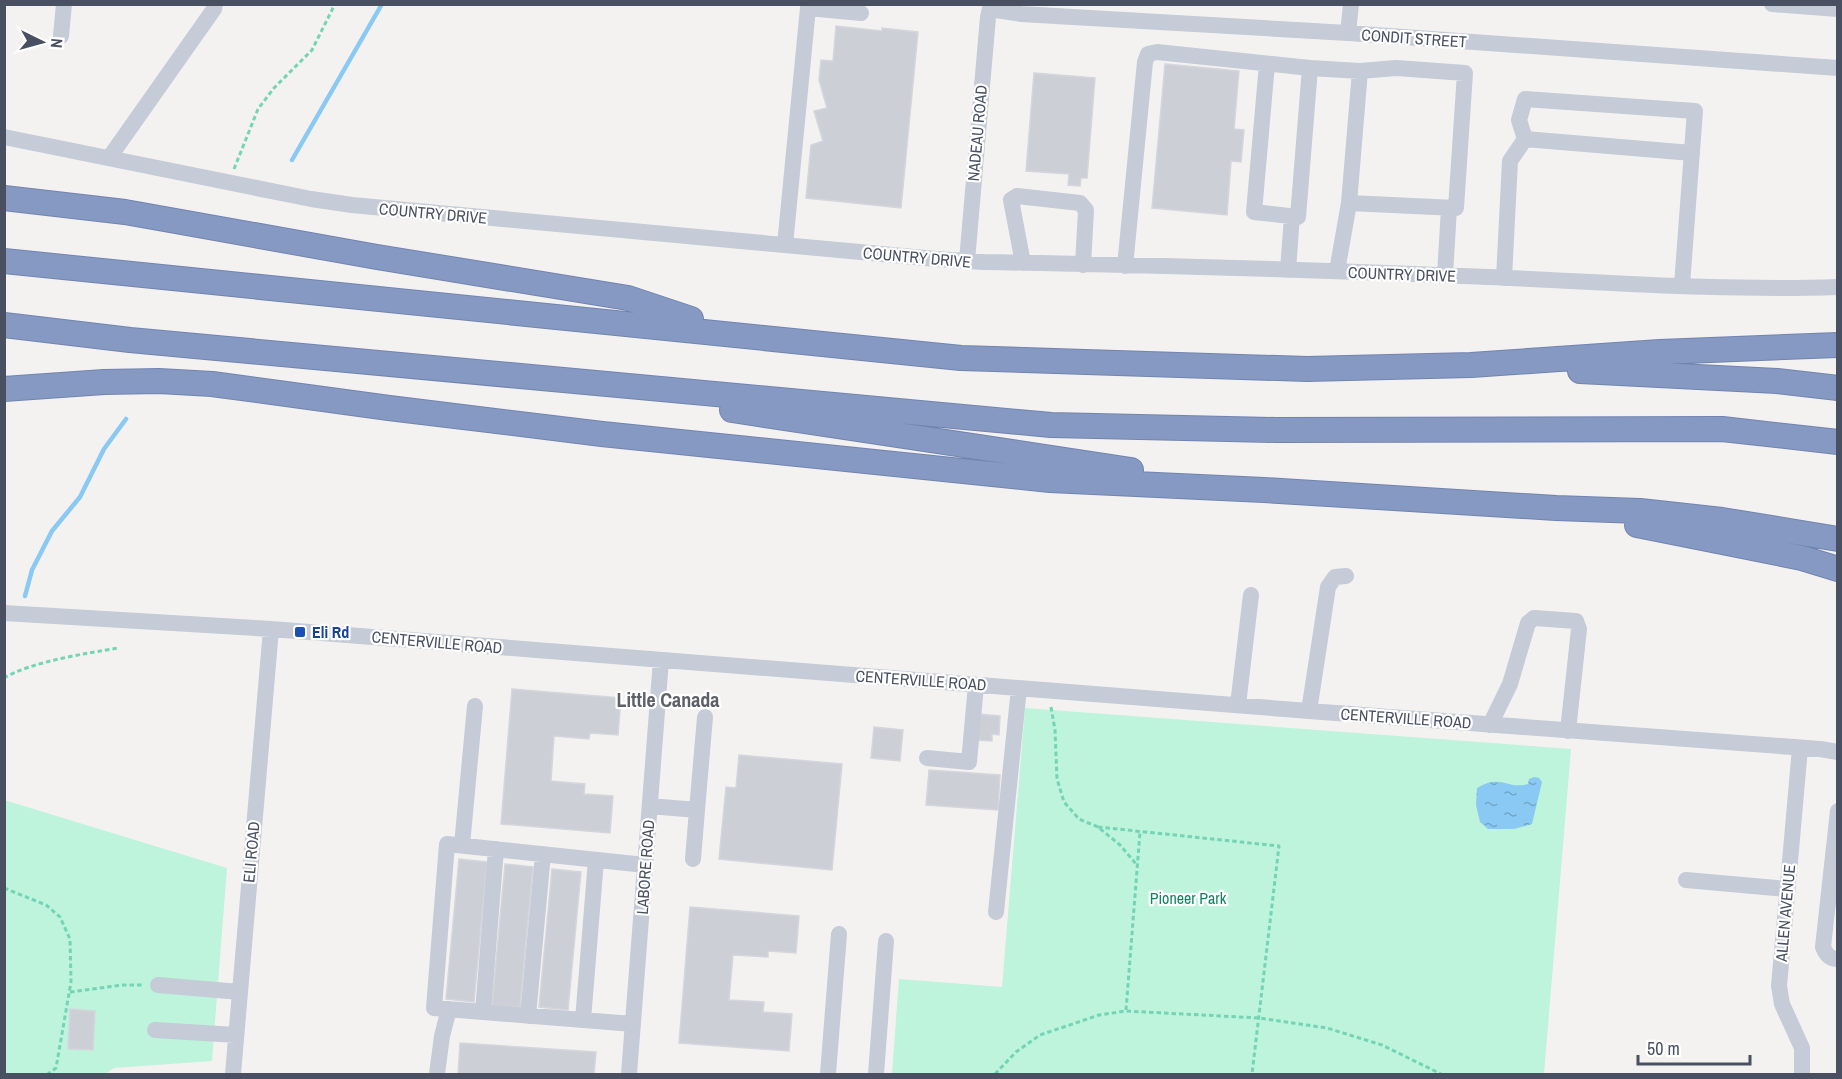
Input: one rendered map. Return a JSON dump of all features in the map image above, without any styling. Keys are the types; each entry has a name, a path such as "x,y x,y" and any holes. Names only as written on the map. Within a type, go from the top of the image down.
{"highway":[{"path":"4,198 145,215 389,259 628,298 733,333"},
{"path":"4,261 961,357 1307,369 1471,365 1660,352 1838,345"},
{"path":"4,325 130,340 1051,425 1276,430 1722,429 1838,442"},
{"path":"1471,365 1777,381 1838,388"},
{"path":"457,369 1264,490"},
{"path":"4,389 104,382 159,381 212,384 590,432 1050,480 1640,511 1722,520 1838,539"},
{"path":"1556,508 1802,558 1838,569"}],"street":[{"path":"61,36 64,4"},
{"path":"109,158 214,9 215,4"},
{"name":"CONDIT STREET","path":"991,4 996,10 1021,14 1348,33 1838,68"},
{"name":"NADEAU ROAD","path":"967,261 991,4"},
{"path":"1348,33 1351,4"},
{"path":"1772,4 1838,9"},
{"path":"785,245 808,8 861,13"},
{"path":"1125,266 1144,62 1148,54 1157,52 1360,71 1396,68 1465,73 1456,208 1349,203"},
{"path":"1267,64 1254,212 1298,217 1310,68"},
{"path":"1338,271 1349,203 1360,71"},
{"path":"1525,139 1519,120 1525,99 1695,111 1682,285"},
{"name":"COUNTRY DRIVE","path":"4,137 311,199 382,209 967,261 1338,271 1682,285 1838,287"},
{"path":"1525,139 1692,153"},
{"path":"1504,278 1510,161 1525,139"},
{"path":"1023,263 1011,200 1017,196 1080,203 1086,210 1083,265"},
{"path":"1445,275 1449,208"},
{"path":"1288,270 1292,216"},
{"path":"1309,711 1328,587 1335,577 1346,576"},
{"path":"1238,705 1251,595"},
{"name":"CENTERVILLE ROAD","path":"4,614 271,629 1838,752"},
{"path":"1490,725 1510,684 1528,623 1534,618 1575,621 1579,629 1568,731"},
{"name":"ELI ROAD","path":"233,1074 271,629"},
{"name":"LABORE ROAD","path":"629,1074 661,660"},
{"path":"927,758 969,762 976,685"},
{"path":"996,912 1019,688"},
{"path":"462,845 475,706"},
{"path":"693,859 705,717"},
{"name":"ALLEN AVENUE","path":"1800,748 1779,986 1782,1004 1802,1048 1802,1074"},
{"path":"650,806 697,810"},
{"path":"1838,811 1823,947 1826,954 1833,959 1838,959"},
{"path":"633,1024 434,1008 447,844 645,865"},
{"path":"483,1012 496,849"},
{"path":"528,1016 543,854"},
{"path":"583,1020 596,860"},
{"path":"1686,880 1787,889"},
{"path":"828,1074 839,934"},
{"path":"876,1074 886,941"},
{"path":"158,985 240,992"},
{"path":"437,1074 442,1036 449,1009"},
{"path":"155,1030 236,1035"}],"path":[{"path":"226,181 237,165 258,108 274,88 312,50 335,4"},
{"path":"4,678 75,656 118,648"},
{"path":"1051,707 1055,730 1057,779 1064,802 1078,819 1098,827 1279,846 1252,1074"},
{"path":"1098,827 1120,845 1137,865"},
{"path":"1126,1011 1140,832"},
{"path":"4,888 46,905 60,918 70,939 72,982 56,1068 48,1074"},
{"path":"70,992 122,985 158,985"},
{"path":"995,1074 1016,1052 1040,1035 1099,1015 1126,1011 1259,1018 1327,1028 1382,1045 1441,1074"}],"green space":[{"name":"Pioneer Park","path":"1025,708 1571,749 1544,1074 892,1074 899,979 1002,987"},
{"path":"4,800 227,868 212,1061 114,1068 105,1074 5,1074"}],"water":[{"path":"1539,778 1542,782 1532,824 1514,829 1488,829 1480,822 1476,805 1477,788 1493,782 1528,784 1529,779"}],"building":[{"path":"836,26 918,32 901,208 806,198 811,145 823,141 814,111 827,108 819,80 821,60 833,61"},
{"path":"1165,64 1239,71 1234,129 1244,130 1241,162 1231,161 1227,215 1152,208"},
{"path":"1034,73 1095,78 1087,178 1081,178 1080,186 1068,185 1069,174 1026,171"},
{"path":"512,689 621,698 618,735 590,733 589,739 554,736 551,781 585,784 584,794 613,796 610,833 501,824"},
{"path":"978,714 1000,716 999,735 992,734 992,741 976,740"},
{"path":"874,727 903,730 900,761 871,758"},
{"path":"739,755 842,764 832,870 719,859 726,787 736,788"},
{"path":"929,770 1000,775 998,810 926,805"},
{"path":"459,859 487,862 474,1002 446,999"},
{"path":"505,864 533,867 520,1007 492,1005"},
{"path":"552,869 581,872 568,1010 539,1007"},
{"path":"690,907 799,916 796,953 768,951 768,957 733,955 729,1000 764,1002 763,1012 792,1014 789,1051 679,1043"},
{"path":"70,1009 95,1011 93,1050 68,1049"},
{"path":"460,1043 596,1052 594,1074 458,1074"}],"waterway":[{"path":"292,160 382,4"},
{"path":"25,596 32,570 52,531 80,497 104,449 126,419"}],"place":[{"name":"Eli Rd","path":"300,632"}],"district":[{"name":"Little Canada","path":"668,700"}]}
